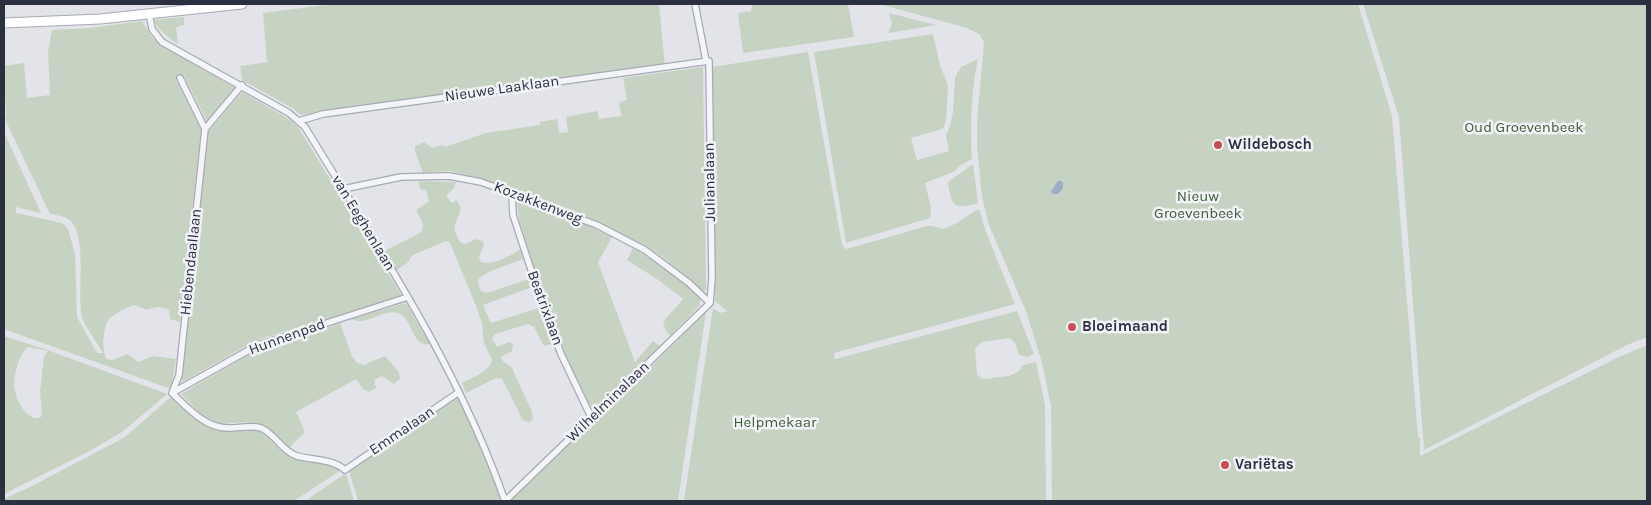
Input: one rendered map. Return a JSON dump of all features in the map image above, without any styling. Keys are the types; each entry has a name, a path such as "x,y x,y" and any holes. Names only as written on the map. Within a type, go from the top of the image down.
{"main road":[{"path":"4,23 100,19 208,6 242,4"}],"street":[{"path":"695,4 707,61"},
{"name":"van Eeghenlaan","path":"149,13 152,29 162,42 242,85 289,113 305,127 408,297 459,392 492,463 505,501"},
{"name":"Nieuwe Laaklaan","path":"299,120 323,114 707,61"},
{"name":"Julianalaan","path":"707,61 712,278 710,303"},
{"path":"180,78 205,129 242,85"},
{"name":"Hiebendaallaan","path":"172,393 179,375 205,129"},
{"name":"Kozakkenweg","path":"343,189 401,177 449,176 481,182 597,225 645,250 689,283 710,303"},
{"name":"Beatrixlaan","path":"512,194 513,214 538,294 561,354 592,419"},
{"name":"Hunnenpad","path":"172,393 258,344 408,297"},
{"name":"Wilhelminalaan","path":"505,501 710,303"},
{"name":"Emmalaan","path":"172,393 203,421 214,426 260,428 295,456 322,460 342,467 345,470 459,392"}],"green space":[{"path":"333,4 659,4 665,66 301,115 242,80 240,66 267,62 263,13"},
{"path":"752,4 848,4 854,37 743,53 738,13 751,11"},
{"name":"Nieuw Groevenbeek","path":"879,4 1358,4 1392,116 1420,456 1619,357 1647,345 1647,501 1052,501 1051,406 1042,363 1027,314 989,225 982,197 977,148 977,122 984,42 979,34 967,28"},
{"name":"Oud Groevenbeek","path":"1363,4 1647,4 1647,337 1627,345 1424,450 1399,117"},
{"path":"889,13 936,25 888,33 892,24"},
{"path":"184,17 184,25 176,27 178,44 164,34 153,20"},
{"path":"142,21 151,36 158,43 235,88 207,121 184,76 176,80 201,129 180,322 170,319 169,310 158,307 147,310 134,305 110,318 104,332 103,344 107,359 112,360 128,354 138,362 153,356 176,359 171,389 4,329 4,132 41,213 16,207 16,213 62,223 68,229 75,254 77,317 97,353 103,353 83,320 80,297 80,252 75,226 66,218 50,214 4,117 6,117 4,66 24,63 27,98 50,95 48,52 52,30 90,28"},
{"path":"933,34 940,65 948,85 946,121 943,128 939,130 911,138 917,160 949,151 946,135 953,112 955,77 961,67 978,59 972,109 972,159 953,172 925,183 931,208 930,218 846,243 814,52"},
{"name":"Helpmekaar","path":"808,52 842,245 846,249 927,226 943,229 979,209 986,232 1015,304 834,353 835,359 1017,311 1034,354 1027,357 1019,355 1015,343 1010,338 982,342 975,348 977,374 983,379 1009,376 1019,371 1023,365 1036,362 1045,405 1046,501 684,501 713,308 720,313 727,311 715,301 712,67"},
{"path":"703,67 706,290 704,291 651,249 580,213 483,179 449,171 423,173 415,151 415,146 424,142 432,148 442,145 445,147 486,133 540,125 540,122 557,119 559,133 568,132 566,117 597,111 599,119 621,116 619,102 627,100 623,78"},
{"path":"242,92 289,119 298,127 402,296 263,338 182,382 208,132"},
{"path":"973,164 978,203 959,206 955,204 951,197 948,182"},
{"path":"419,181 456,182 454,188 446,196 452,203 456,200 460,206 455,231 460,242 464,244 477,239 483,242 484,245 479,257 481,262 496,262 520,250 523,259 486,273 478,282 481,291 487,293 529,279 532,287 483,305 491,323 539,308 553,344 544,346 534,327 528,324 495,334 492,338 497,347 509,342 513,344 512,351 501,357 512,368 532,412 533,419 529,422 523,420 502,379 496,378 466,393 462,383 484,371 492,360 484,343 482,323 476,306 450,243 446,241 413,255 407,263 397,270 385,251 420,233 422,230 422,222 416,210 429,201 426,190 420,189"},
{"path":"516,198 587,225 612,237 598,262 635,362 653,341 660,346 593,412 568,362 542,293 519,219"},
{"path":"633,248 679,279 700,299 699,306 670,336 663,322 683,299 660,281 627,260"},
{"path":"406,303 430,344 424,344 419,341 407,320 398,313 386,313 363,321 351,319"},
{"path":"706,312 678,501 509,501 655,363"},
{"path":"340,323 352,356 357,363 364,365 385,356 399,372 400,379 394,384 382,376 374,380 376,388 369,392 363,389 356,379 296,412 305,432 289,448 269,429 258,424 249,422 221,424 212,422 204,417 181,394 250,354"},
{"path":"4,336 50,351 167,394 122,432 86,453 4,494","holes":["28,347 48,351 44,357 40,392 42,416 37,418 29,415 18,401 14,386 15,374 21,356"]},
{"path":"459,395 490,465 502,501 358,501 349,471"},
{"path":"172,396 190,414 213,429 259,431 287,453 341,470 294,501 4,501 4,499 125,437"},
{"path":"346,473 354,501 305,501"}],"water":[{"path":"1058,181 1063,183 1063,188 1058,194 1053,194 1051,191"}],"place":[{"name":"Wildebosch","path":"1218,145"},
{"name":"Bloeimaand","path":"1072,327"},
{"name":"Variëtas","path":"1225,465"}]}
